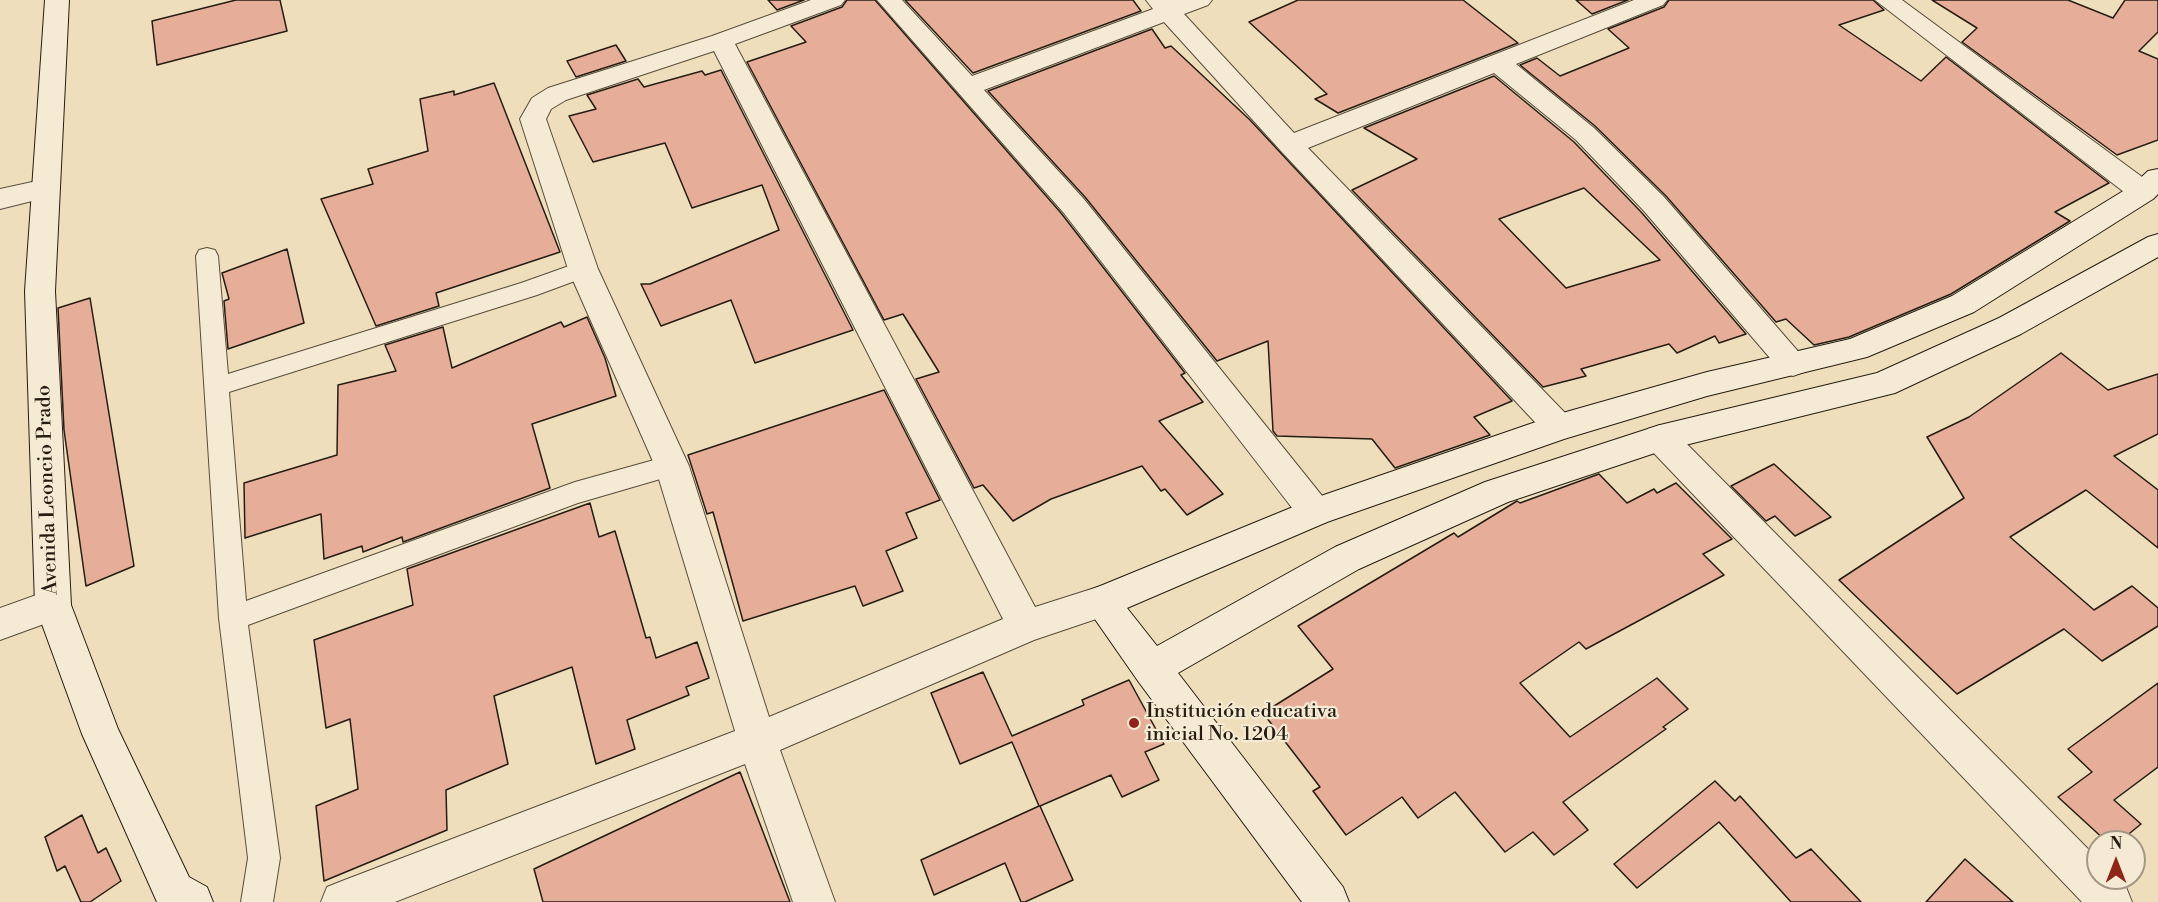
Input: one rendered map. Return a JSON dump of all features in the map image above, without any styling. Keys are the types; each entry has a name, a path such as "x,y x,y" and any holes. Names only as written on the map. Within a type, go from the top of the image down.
{"street":[{"name":"Avenida Leoncio Prado","path":"57,0 40,291 53,605 100,734 164,871 174,892 192,902"},
{"path":"814,902 757,741 672,466 582,269 533,119 541,104 557,94 721,42 833,0"},
{"path":"889,0 1072,205 1315,512"},
{"path":"967,87 1163,6 1200,0"},
{"path":"1290,145 1655,0"},
{"path":"342,902 757,741 1026,626 1101,602 1315,512 1559,426 1707,384 1856,349 1963,304 2151,185 1887,0"},
{"path":"1163,6 1290,145 1559,426"},
{"path":"721,42 1026,626"},
{"path":"1498,63 1585,134 1654,204 1793,364"},
{"path":"0,199 46,188"},
{"path":"1151,669 1347,558 1497,492 1660,438 1884,384 2010,326 2158,244"},
{"path":"1660,438 2111,902"},
{"path":"1101,602 1328,902"},
{"path":"0,624 53,605"}],"lane":[{"path":"207,256 233,618 264,858 257,902"},
{"path":"215,387 529,289 582,269"},
{"path":"233,618 575,493 672,466"}],"building":[{"path":"236,0 280,0 287,31 157,65 152,21"},
{"path":"768,0 804,0 777,10"},
{"path":"847,0 875,0 1061,213 1185,373 1181,375 1203,402 1159,421 1223,494 1187,515 1165,489 1161,491 1142,466 1051,499 1013,521 983,485 974,488 916,379 939,372 903,314 884,320 747,62 806,42 791,26 842,7"},
{"path":"905,0 1133,0 1141,11 973,73"},
{"path":"1298,0 1463,0 1518,43 1338,113 1315,99 1327,94 1249,22"},
{"path":"1576,0 1628,0 1592,14"},
{"path":"1669,0 1873,0 1884,10 1839,25 1921,81 1946,57 2109,183 2055,212 2070,221 1951,294 1849,337 1814,345 1786,319 1776,322 1666,196 1595,126 1520,65 1537,58 1560,76 1629,48 1608,29 1664,7"},
{"path":"1932,0 2068,0 2113,18 2125,0 2158,0 2158,32 2139,51 2158,59 2158,140 2117,155 1962,42 1977,28"},
{"path":"1152,29 1165,48 1171,46 1250,120 1512,401 1474,417 1490,435 1395,468 1372,439 1277,436 1273,431 1268,341 1217,361 1085,197 988,91"},
{"path":"616,45 626,61 576,77 567,61"},
{"path":"721,70 853,330 755,363 731,300 661,326 641,284 650,284 779,230 762,185 692,208 665,143 593,162 569,116 596,109 587,95 638,79 644,87 702,71 705,75"},
{"path":"1494,76 1574,142 1642,213 1746,334 1719,343 1715,336 1677,353 1669,344 1581,369 1586,376 1543,387 1352,190 1417,159 1364,128","holes":["1584,188 1660,260 1566,288 1499,219"]},
{"path":"494,83 560,252 436,293 439,306 376,326 321,199 373,184 368,169 428,151 420,99 454,91 454,95"},
{"path":"287,249 304,323 228,349 224,301 229,299 222,273"},
{"path":"90,298 134,566 86,586 64,430 58,308"},
{"path":"587,317 605,358 616,396 532,424 550,488 403,542 402,537 363,552 362,546 324,559 321,514 245,538 244,483 337,455 338,385 396,371 385,345 443,327 452,368 561,322 564,327"},
{"path":"2061,353 2108,390 2158,374 2158,434 2114,456 2158,490 2158,548 2086,490 2010,537 2094,610 2132,586 2158,608 2158,626 2102,661 2064,629 1957,694 1839,580 1964,498 1927,437 1969,417"},
{"path":"884,390 940,500 906,513 917,538 886,551 903,591 863,606 855,586 743,621 713,512 707,514 688,455"},
{"path":"1774,464 1831,517 1795,536 1775,516 1766,521 1731,486"},
{"path":"1599,474 1627,503 1654,489 1657,493 1676,483 1732,539 1703,554 1724,575 1586,649 1579,642 1520,683 1570,737 1657,678 1688,709 1663,727 1666,729 1563,802 1588,830 1554,855 1533,832 1505,852 1455,792 1418,818 1402,797 1346,835 1313,791 1320,787 1263,713 1333,669 1298,626 1454,533 1458,537 1517,501 1520,503"},
{"path":"590,503 599,537 615,531 646,638 650,637 656,658 697,642 709,678 686,687 689,695 627,720 635,749 596,764 572,667 494,696 508,764 446,790 447,830 324,881 316,806 358,789 350,719 326,728 314,640 413,605 407,569"},
{"path":"983,672 1012,736 1084,705 1082,700 1129,680 1164,744 1145,752 1159,780 1122,797 1111,775 1040,806 1073,880 1025,902 1021,902 1005,863 934,895 921,860 1039,806 1012,742 960,764 931,693"},
{"path":"2158,683 2158,767 2114,800 2141,824 2134,830 2094,830 2058,797 2092,772 2068,749"},
{"path":"740,772 790,902 543,902 534,869"},
{"path":"1715,781 1735,801 1740,796 1796,858 1811,849 1861,902 1791,902 1719,822 1637,888 1614,864"},
{"path":"82,815 98,853 106,848 121,881 90,902 81,902 65,866 57,871 45,837"},
{"path":"1965,859 2013,902 1926,902"}],"place":[{"name":"Institución educativa inicial No. 1204","path":"1134,723"}]}
